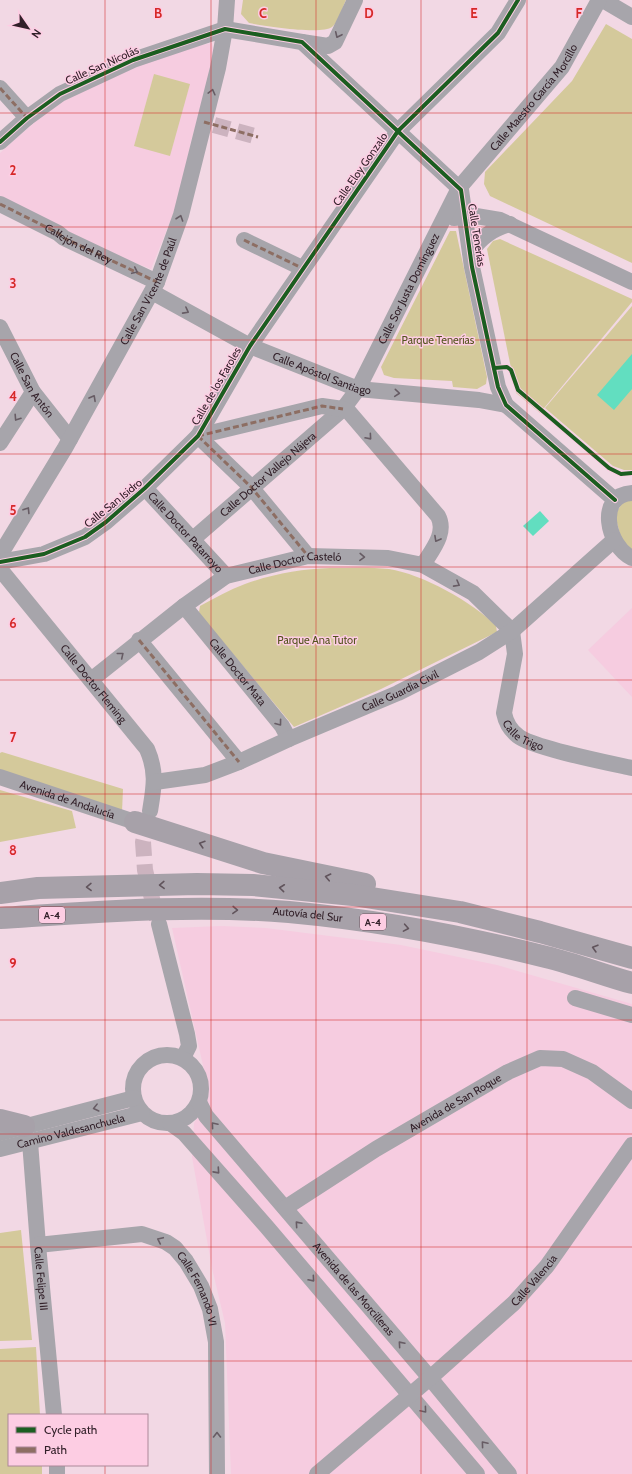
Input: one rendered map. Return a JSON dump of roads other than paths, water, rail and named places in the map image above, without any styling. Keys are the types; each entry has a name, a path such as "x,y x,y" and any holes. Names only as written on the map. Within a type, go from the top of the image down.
{"highway":[{"path":"143,816 169,834 263,863 420,896 460,912"},
{"name":"A-4","path":"0,893 38,888 197,884 252,886 354,895 460,912 540,932 632,958"},
{"name":"Autovía del Sur","path":"0,918 196,909 288,912 340,917 446,935 546,957 632,983"},
{"path":"0,931 105,912"},
{"path":"546,957 593,982 632,995"},
{"path":"0,1120 27,1134"}],"street":[{"name":"Calle San Vicente de Paúl","path":"0,555 70,439 154,287 181,215 209,124 225,29 227,0"},
{"path":"225,29 328,46 335,42 355,0"},
{"name":"Calle Eloy Gonzalo","path":"250,346 302,268 398,131 498,33 518,0"},
{"name":"Calle Maestro García Morcillo","path":"459,188 562,67 599,0"},
{"path":"603,0 632,17"},
{"name":"Calle San Nicolás","path":"0,142 27,118 60,94 133,60 225,29"},
{"path":"302,42 459,188"},
{"path":"0,88 27,118"},
{"name":"Calle Tenerías","path":"459,188 461,190 470,252 496,379 506,404 615,500"},
{"name":"Calle Sor Justa Domínguez","path":"358,389 459,188"},
{"name":"Callejón del Rey","path":"0,204 58,232 64,238 154,287"},
{"path":"443,220 465,216 488,217 510,224 632,282"},
{"path":"470,252 491,230 510,224"},
{"path":"244,240 302,268"},
{"name":"Calle Apóstol Santiago","path":"154,287 250,346 332,380 358,389 479,400 506,404"},
{"name":"Calle San Antón","path":"0,327 34,392 70,439"},
{"name":"Calle de los Faroles","path":"198,436 250,346"},
{"path":"479,400 492,389 496,379"},
{"path":"332,380 343,409 354,418 438,516 442,524 442,531 423,565"},
{"name":"Calle Doctor Vallejo Nájera","path":"193,540 251,487 343,409 358,389"},
{"path":"0,443 34,392"},
{"path":"198,436 322,406 343,409"},
{"path":"198,436 251,487 308,556"},
{"name":"Calle San Isidro","path":"0,562 44,554 85,537 106,522 145,488 198,436"},
{"name":"Calle Doctor Patarroyo","path":"145,488 226,576"},
{"path":"632,493 621,495 615,500 610,514 609,524 614,540 622,551 632,558"},
{"name":"Calle Guardia Civil","path":"155,782 205,775 239,762 398,693 479,652 512,631 614,540"},
{"name":"Calle Doctor Casteló","path":"91,680 184,606 226,576 308,556 388,558 423,565 473,593 512,631"},
{"name":"Calle Doctor Fleming","path":"0,569 147,749 152,761 155,782 143,816"},
{"name":"Calle Doctor Mata","path":"184,606 282,726 289,739"},
{"name":"Calle Trigo","path":"512,631 515,654 504,713 506,723 519,737 540,745 632,768"},
{"path":"140,640 239,762"},
{"name":"Avenida de Andalucía","path":"0,777 143,816"},
{"path":"159,924 187,1034 189,1046 183,1058"},
{"path":"575,998 632,1015"},
{"path":"161,1055 172,1055 183,1058 192,1064 198,1073 201,1082 199,1102 188,1117 170,1123 160,1123 151,1120 142,1114 134,1098 132,1087 135,1076 141,1066 150,1059 161,1055"},
{"name":"Avenida de San Roque","path":"285,1208 396,1138 508,1072 540,1058 563,1059 592,1072 632,1101"},
{"name":"Camino Valdesanchuela","path":"0,1149 27,1134 134,1098"},
{"name":"Avenida de las Morcilleras","path":"199,1102 206,1116 430,1378 509,1474"},
{"name":"Camino Valdesanchuela","path":"0,1133 27,1134 142,1114"},
{"path":"170,1123 184,1133 266,1226 477,1474"},
{"name":"Calle Felipe III","path":"27,1134 54,1414"},
{"name":"Calle Valencia","path":"317,1474 430,1378 514,1303 547,1266 632,1145"},
{"name":"Calle Fernando VI","path":"38,1245 142,1234 166,1242 175,1248 186,1261 200,1286 210,1309 216,1342 217,1474"}],"tunnel":[{"path":"214,125 258,137"},
{"path":"149,817 143,842 145,870 157,919"}],"park label":[{"name":"Parque Tenerías","path":"438,340"},
{"name":"Parque Ana Tutor","path":"317,640"}]}
